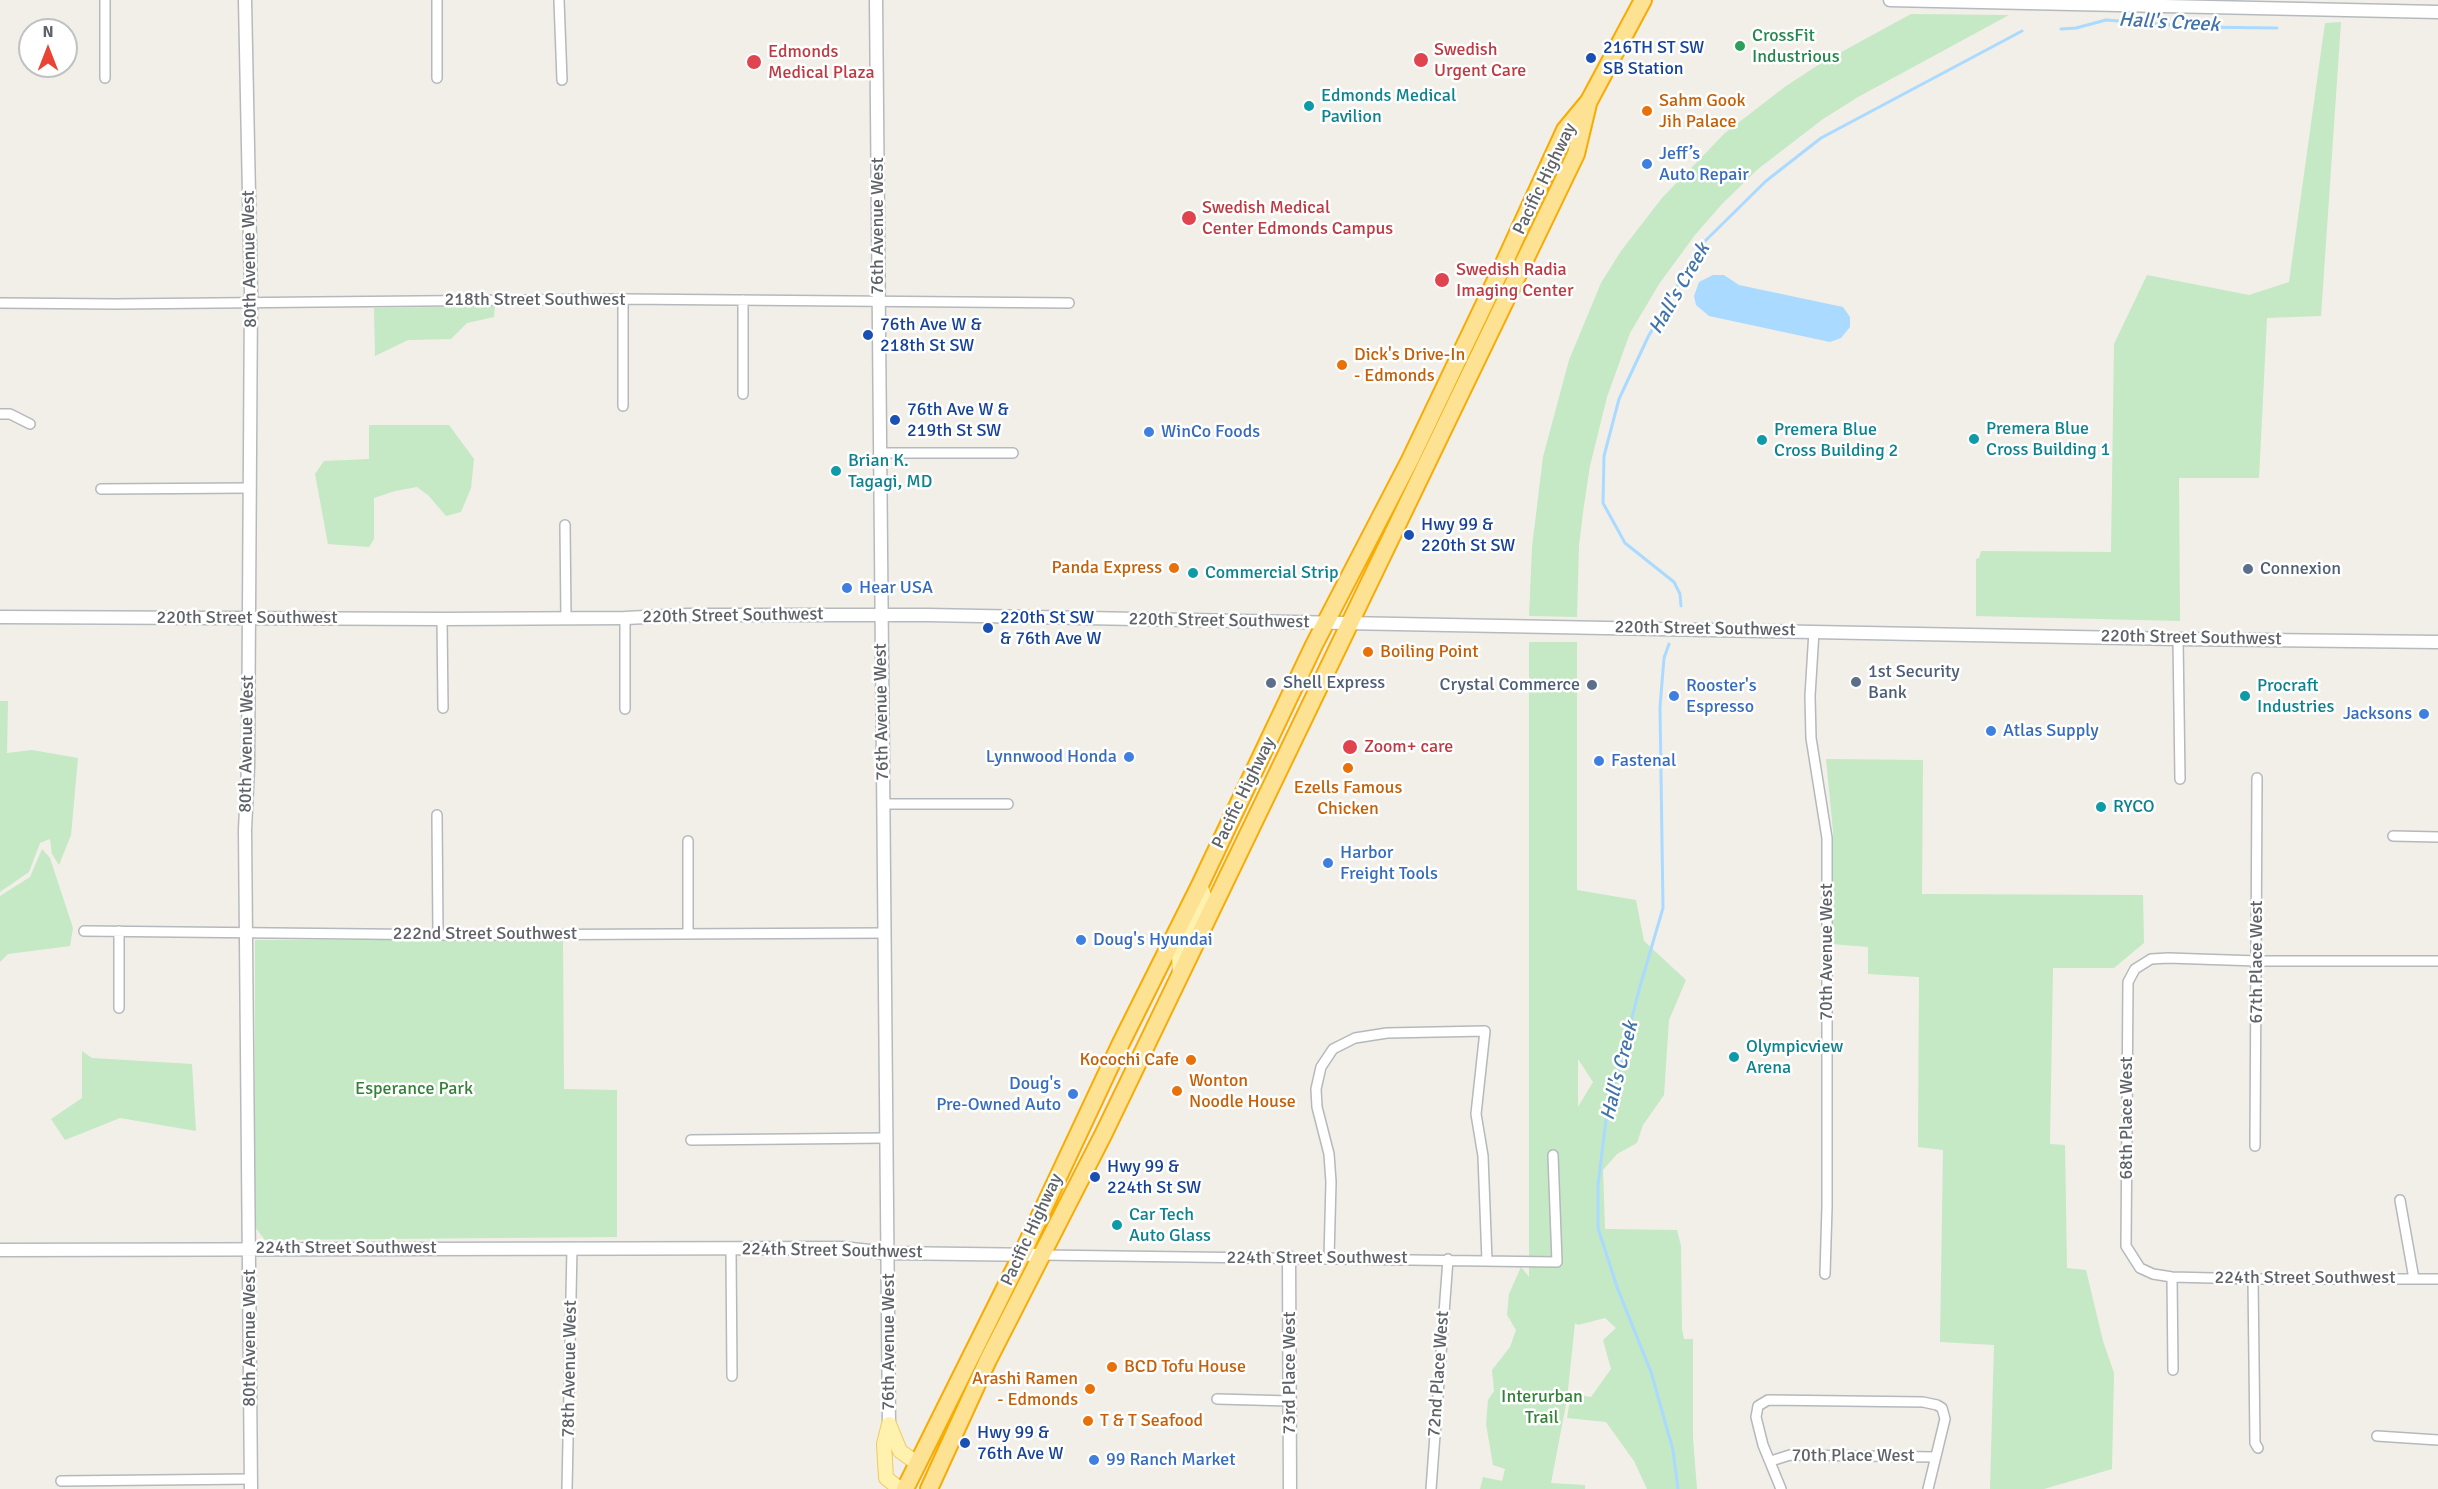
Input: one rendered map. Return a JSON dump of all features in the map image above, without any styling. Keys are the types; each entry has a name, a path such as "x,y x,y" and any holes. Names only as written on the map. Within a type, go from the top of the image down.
{"highway":[{"name":"Pacific Highway","path":"905,1489 1022,1254 1121,1043 1327,622 1410,460 1565,130 1589,101 1643,0"},
{"name":"Pacific Highway","path":"929,1489 976,1386 1103,1135 1580,146 1589,101"}],"main road":[{"path":"1180,975 1179,955 1204,896 1200,885"},
{"path":"889,1424 900,1451 918,1464"},
{"path":"889,1424 884,1444 886,1478 900,1489"}],"street":[{"path":"105,0 105,78"},
{"name":"80th Avenue West","path":"245,0 251,302 245,931 251,1484"},
{"path":"437,0 437,78"},
{"path":"559,0 562,80"},
{"name":"76th Avenue West","path":"876,0 889,1424"},
{"path":"1890,0 2180,3 2438,12"},
{"path":"623,299 623,406"},
{"name":"218th Street Southwest","path":"0,303 623,299 1070,303"},
{"path":"743,300 743,394"},
{"path":"0,414 10,414 30,424"},
{"path":"879,453 1013,453"},
{"path":"101,489 249,488"},
{"path":"565,525 566,618"},
{"name":"220th Street Southwest","path":"0,617 442,619 881,615 2438,642"},
{"path":"625,618 625,709"},
{"path":"442,619 443,708"},
{"name":"70th Avenue West","path":"1814,631 1810,696 1811,738 1827,849 1825,1274"},
{"path":"2178,639 2180,779"},
{"name":"67th Place West","path":"2255,1146 2257,778"},
{"path":"884,804 1008,804"},
{"path":"437,815 438,934"},
{"path":"2392,836 2438,837"},
{"path":"688,841 688,934"},
{"name":"222nd Street Southwest","path":"84,931 438,934 885,933"},
{"path":"119,931 119,1008"},
{"name":"68th Place West","path":"2172,1276 2153,1274 2140,1268 2126,1246 2128,982 2135,969 2151,959 2257,960"},
{"path":"2257,960 2438,961"},
{"path":"1329,1258 1331,1182 1329,1154 1317,1107 1316,1089 1321,1067 1333,1049 1355,1038 1387,1033 1485,1031 1476,1114 1483,1156 1487,1261"},
{"path":"691,1140 887,1138"},
{"name":"224th Street Southwest","path":"0,1250 842,1248 888,1253 1557,1262 1553,1155"},
{"path":"2400,1200 2414,1279"},
{"path":"888,1223 896,1241 906,1253"},
{"name":"78th Avenue West","path":"567,1489 572,1248"},
{"path":"731,1249 732,1376"},
{"name":"73rd Place West","path":"1289,1257 1290,1489"},
{"name":"72nd Place West","path":"1431,1489 1448,1259"},
{"path":"2172,1276 2173,1370"},
{"name":"224th Street Southwest","path":"2172,1276 2253,1279 2438,1279"},
{"path":"2253,1279 2255,1443 2258,1448"},
{"path":"1217,1399 1290,1401"},
{"name":"70th Place West","path":"1771,1461 1790,1455 1935,1457 1946,1419 1944,1413 1937,1405 1923,1402 1776,1399 1763,1402 1758,1406 1756,1417 1763,1445 1781,1489"},
{"path":"2377,1436 2438,1440"},
{"path":"1928,1489 1935,1457"},
{"path":"61,1481 251,1484"}],"green space":[{"path":"1911,14 2009,15 1858,97 1823,119 1758,169 1722,204 1695,235 1659,284 1630,333 1607,397 1590,466 1584,505 1579,545 1577,617 1529,616 1532,547 1543,457 1569,360 1601,283 1621,251 1662,198 1725,133 1786,86 1823,62"},
{"path":"2341,22 2321,316 2267,318 2259,478 2179,478 2180,621 1976,616 1976,559 1979,558 1981,551 2111,552 2114,344 2147,275 2249,295 2289,282 2325,23"},
{"path":"495,306 494,317 467,323 451,339 408,340 375,356 374,308"},
{"path":"369,425 449,425 474,459 471,488 461,512 446,516 428,495 417,487 395,491 374,498 374,539 369,547 328,544 315,474 324,461 369,459"},
{"name":"Interurban Trail","path":"1529,642 1577,642 1577,890 1636,900 1644,941 1686,980 1669,1020 1664,1095 1643,1125 1637,1143 1617,1154 1603,1170 1605,1229 1677,1230 1681,1246 1682,1329 1684,1339 1693,1339 1693,1438 1697,1489 1647,1489 1634,1461 1606,1422 1567,1418 1571,1394 1591,1397 1611,1369 1603,1340 1616,1328 1605,1318 1578,1325 1575,1323 1567,1399 1551,1483 1585,1485 1585,1489 1480,1489 1483,1477 1502,1481 1505,1469 1493,1465 1486,1424 1488,1400 1494,1391 1492,1370 1510,1347 1516,1330 1507,1315 1509,1294 1521,1267 1529,1277","holes":["1578,1059 1593,1082 1578,1107"]},
{"path":"0,701 8,701 7,753 32,750 78,758 71,835 59,865 52,854 50,839 40,843 29,872 0,892"},
{"path":"1826,759 1923,760 1922,894 2143,895 2144,943 2114,968 2053,968 2050,1144 2065,1145 2067,1268 2086,1270 2103,1341 2114,1373 2112,1469 2044,1489 1990,1489 1994,1345 1940,1342 1943,1150 1918,1147 1919,977 1868,974 1868,947 1832,944 1833,831"},
{"path":"42,849 50,858 73,928 70,946 8,954 0,962 0,896 30,877"},
{"name":"Esperance Park","path":"255,940 563,940 564,1089 617,1090 617,1237 265,1240 255,1227"},
{"path":"82,1051 92,1058 192,1064 196,1131 120,1118 65,1140 51,1119 82,1098"}],"water":[{"path":"1713,275 1724,275 1739,285 1843,307 1850,317 1850,327 1841,338 1830,342 1709,316 1696,305 1694,296 1699,282"}],"waterway":[{"name":"Hall's Creek","path":"2061,29 2076,28 2106,20 2196,27 2277,28"},
{"name":"Hall's Creek","path":"1681,606 1680,594 1674,582 1625,543 1603,503 1604,456 1619,399 1648,337 1700,246 1766,181 1821,138 2022,31"},
{"name":"Hall's Creek","path":"1669,644 1664,658 1660,707 1663,908 1639,990 1606,1120 1598,1185 1598,1228 1617,1287 1651,1372 1673,1450 1678,1489"}],"place":[{"name":"CrossFit Industrious","path":"1740,46"},
{"name":"216TH ST SW SB Station","path":"1591,58"},
{"name":"Swedish Urgent Care","path":"1421,60"},
{"name":"Edmonds Medical Plaza","path":"754,62"},
{"name":"Edmonds Medical Pavilion","path":"1309,106"},
{"name":"Sahm Gook Jih Palace","path":"1647,111"},
{"name":"Jeff’s Auto Repair","path":"1647,164"},
{"name":"Swedish Medical Center Edmonds Campus","path":"1189,218"},
{"name":"Swedish Radia Imaging Center","path":"1442,280"},
{"name":"76th Ave W & 218th St SW","path":"868,335"},
{"name":"Dick's Drive-In - Edmonds","path":"1342,365"},
{"name":"76th Ave W & 219th St SW","path":"895,420"},
{"name":"WinCo Foods","path":"1149,432"},
{"name":"Premera Blue Cross Building 1","path":"1974,439"},
{"name":"Premera Blue Cross Building 2","path":"1762,440"},
{"name":"Brian K. Tagagi, MD","path":"836,471"},
{"name":"Hwy 99 & 220th St SW","path":"1409,535"},
{"name":"Panda Express","path":"1174,568"},
{"name":"Connexion","path":"2248,569"},
{"name":"Commercial Strip","path":"1193,573"},
{"name":"Hear USA","path":"847,588"},
{"name":"220th St SW & 76th Ave W","path":"988,628"},
{"name":"Boiling Point","path":"1368,652"},
{"name":"1st Security Bank","path":"1856,682"},
{"name":"Shell Express","path":"1271,683"},
{"name":"Crystal Commerce","path":"1592,685"},
{"name":"Rooster's Espresso","path":"1674,696"},
{"name":"Procraft Industries","path":"2245,696"},
{"name":"Jacksons","path":"2424,714"},
{"name":"Atlas Supply","path":"1991,731"},
{"name":"Zoom+ care","path":"1350,747"},
{"name":"Lynnwood Honda","path":"1129,757"},
{"name":"Fastenal","path":"1599,761"},
{"name":"Ezells Famous Chicken","path":"1348,768"},
{"name":"RYCO","path":"2101,807"},
{"name":"Harbor Freight Tools","path":"1328,863"},
{"name":"Doug's Hyundai","path":"1081,940"},
{"name":"Olympicview Arena","path":"1734,1057"},
{"name":"Kocochi Cafe","path":"1191,1060"},
{"name":"Wonton Noodle House","path":"1177,1091"},
{"name":"Doug's Pre-Owned Auto","path":"1073,1094"},
{"name":"Hwy 99 & 224th St SW","path":"1095,1177"},
{"name":"Car Tech Auto Glass","path":"1117,1225"},
{"name":"BCD Tofu House","path":"1112,1367"},
{"name":"Arashi Ramen - Edmonds","path":"1090,1389"},
{"name":"T & T Seafood","path":"1088,1421"},
{"name":"Hwy 99 & 76th Ave W","path":"965,1443"},
{"name":"99 Ranch Market","path":"1094,1460"}]}
